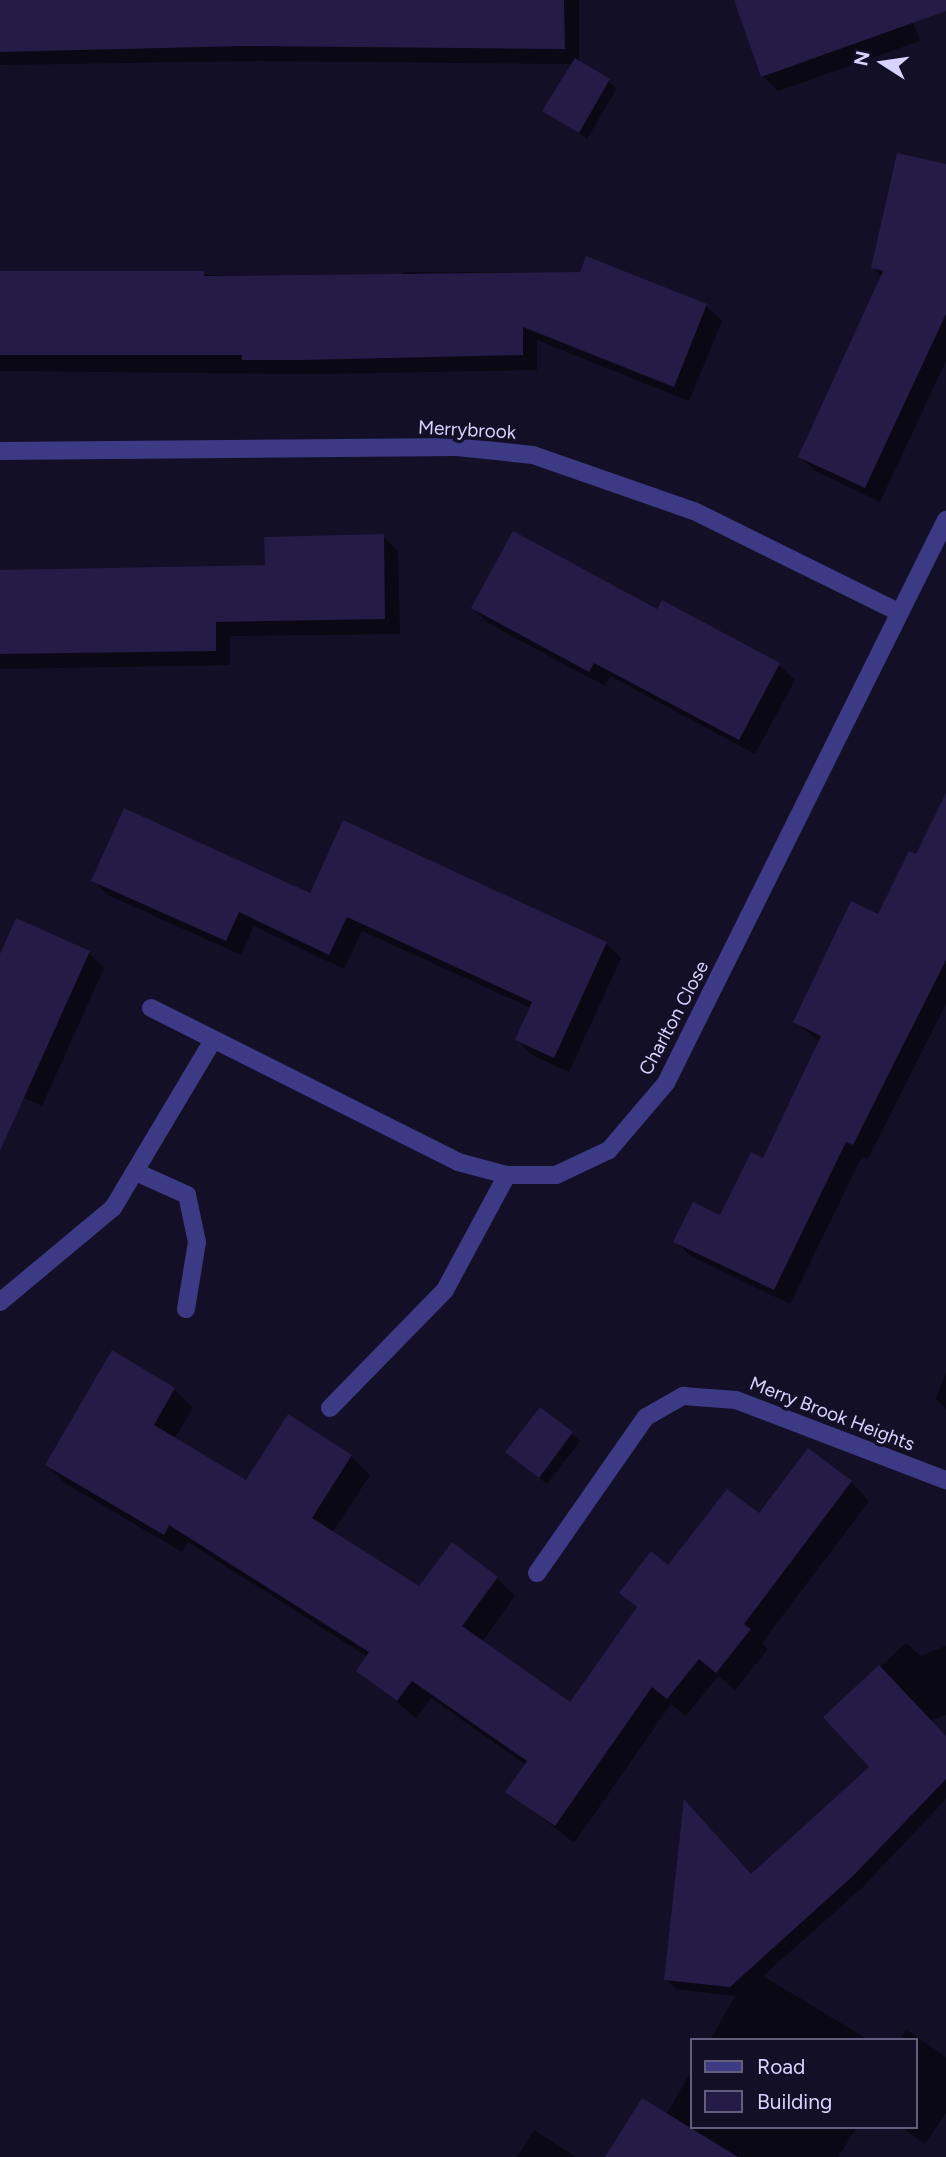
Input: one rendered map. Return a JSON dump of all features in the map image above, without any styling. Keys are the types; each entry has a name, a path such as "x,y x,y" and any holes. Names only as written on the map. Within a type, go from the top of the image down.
{"street":[{"name":"Merrybrook","path":"0,451 457,447 533,455 694,511 898,612"},
{"name":"Charlton Close","path":"151,1008 458,1162 507,1175 556,1175 609,1150 666,1083 946,520"},
{"path":"0,1302 113,1208 213,1040"},
{"path":"136,1172 187,1195 197,1242 187,1309"},
{"path":"330,1408 445,1290 507,1175"},
{"name":"Merry Brook Heights","path":"537,1573 646,1417 683,1396 736,1400 946,1479"}],"building":[{"path":"0,0 564,0 565,49 244,46 0,52"},
{"path":"734,0 946,0 946,11 761,77"},
{"path":"575,58 610,79 579,133 542,111"},
{"path":"897,153 946,164 946,314 865,488 798,457 883,271 871,268"},
{"path":"586,256 707,304 674,387 523,327 523,355 242,360 242,355 0,355 0,271 204,271 204,276 580,272"},
{"path":"513,531 657,609 662,600 780,663 739,740 594,663 589,672 471,608"},
{"path":"384,534 385,619 216,622 216,651 0,654 0,570 265,565 264,537"},
{"path":"946,793 946,960 853,1145 846,1142 774,1290 673,1242 693,1202 720,1215 751,1152 763,1158 821,1036 793,1022 851,901 878,914 909,851 916,854"},
{"path":"124,808 310,893 343,820 607,942 554,1058 515,1040 532,1002 347,917 329,955 239,912 226,941 91,881"},
{"path":"16,918 90,951 0,1151 0,954"},
{"path":"112,1350 175,1388 154,1425 246,1480 288,1414 352,1455 312,1518 419,1586 452,1542 498,1577 462,1626 570,1702 637,1607 619,1593 651,1551 668,1565 727,1489 759,1513 808,1448 852,1481 744,1624 751,1629 716,1673 699,1659 667,1699 652,1687 555,1826 505,1792 527,1761 412,1681 397,1701 356,1671 369,1652 169,1525 164,1535 45,1465"},
{"path":"540,1407 573,1432 539,1478 505,1452"},
{"path":"879,1665 946,1736 946,1779 853,1876 730,1987 664,1980 684,1799 751,1874 869,1767 823,1717"},
{"path":"642,2098 738,2157 605,2157"}]}
